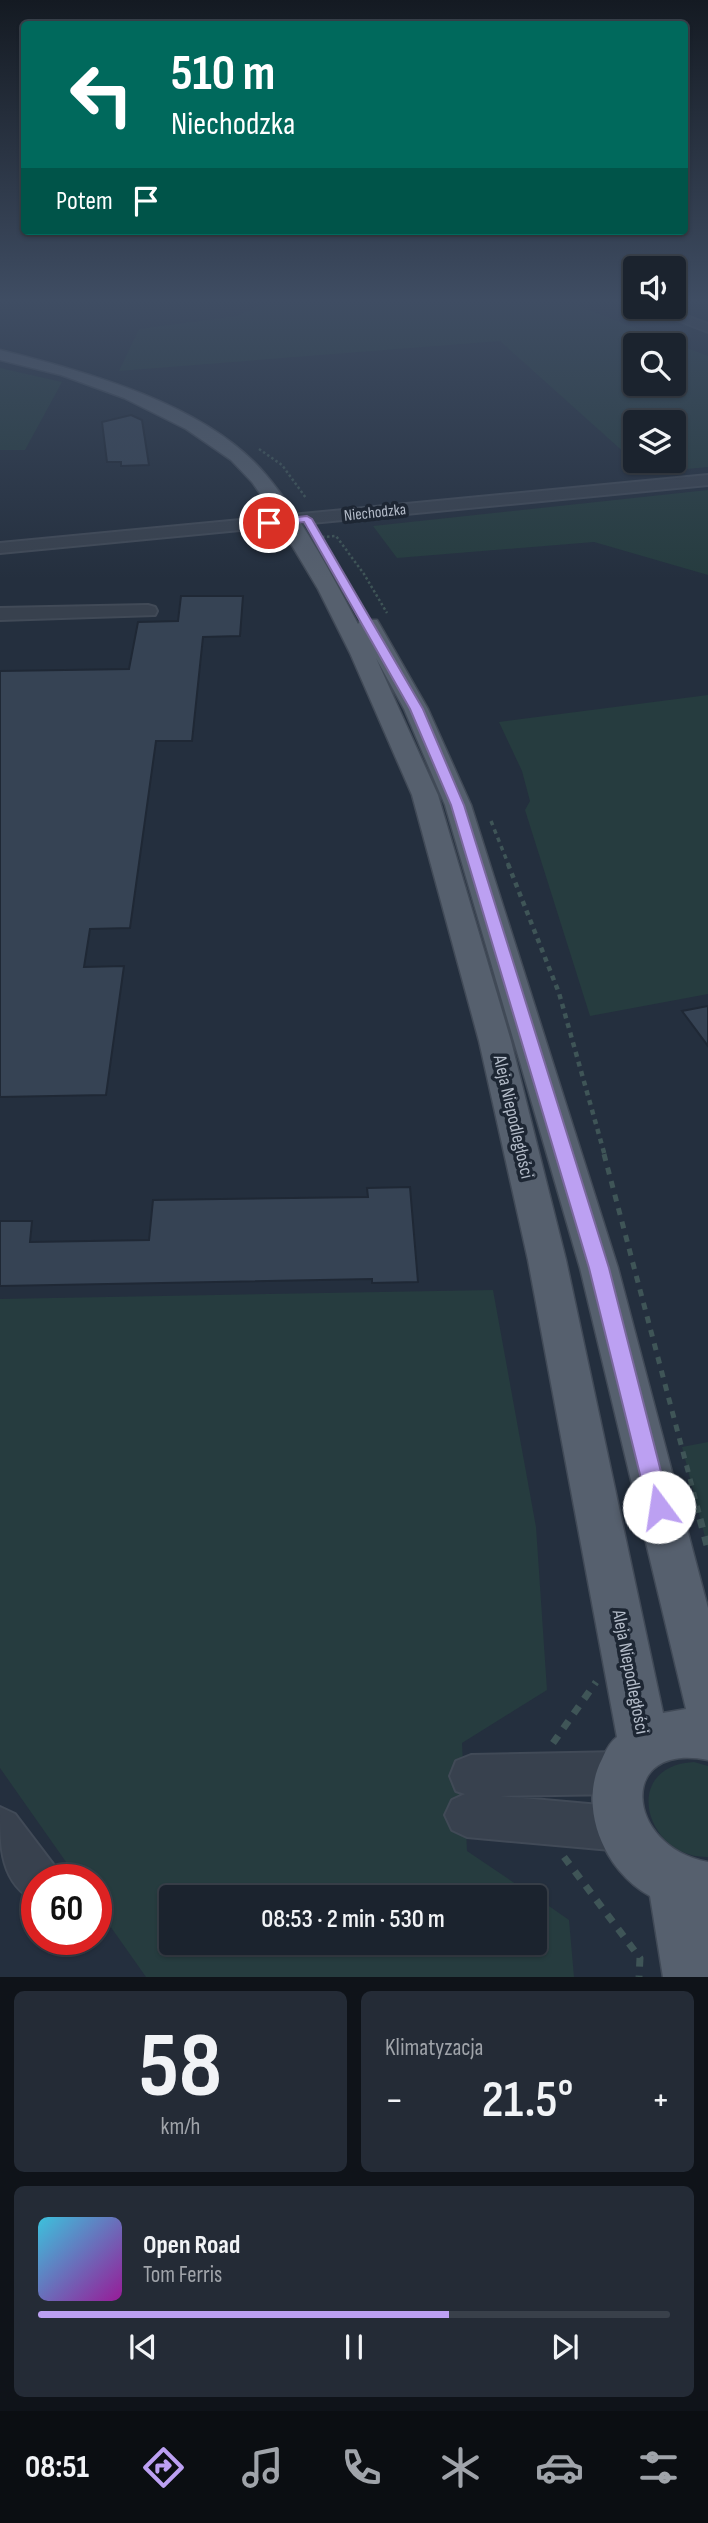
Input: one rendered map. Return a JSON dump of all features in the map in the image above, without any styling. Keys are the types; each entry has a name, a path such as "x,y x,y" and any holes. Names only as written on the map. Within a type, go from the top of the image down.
{"main road":[{"path":"129,394 164,409 237,456 297,520"},
{"path":"150,394 207,421 231,437 274,476 297,520"},
{"name":"Aleja Niepodległości","path":"297,520 416,709 457,805 599,1268 708,1702"},
{"name":"Aleja Niepodległości","path":"297,520 362,653 425,796 495,1041 536,1214 631,1670 632,1759 616,1803 622,1829"},
{"path":"632,1759 668,1733 692,1732 708,1736"},
{"path":"622,1829 634,1850 652,1869 691,1885 691,1977"}],"street":[{"name":"Niechodzka","path":"0,548 708,480"},
{"path":"0,614 148,611"},
{"path":"622,1829 469,1795 632,1759"},
{"path":"0,1829 25,1864"}],"green space":[{"path":"0,394 55,394 25,450 0,450"},
{"path":"559,394 708,394 708,467 686,469 686,410 623,410 623,451"},
{"path":"708,490 708,575 594,542 397,558 373,526"},
{"path":"708,695 708,994 590,1016 525,810 530,801 522,771 499,722"},
{"path":"493,1290 536,1527 547,1690 462,1743 467,1851 517,1885 159,1885 159,1955 547,1955 547,1905 569,1920 574,1977 146,1977 112,1929 112,1864 67,1864 0,1768 0,1299"},
{"path":"708,1442 708,1549 682,1447"},
{"path":"694,1762 708,1766 708,1857 687,1854 669,1844 657,1829 650,1812 649,1794 656,1779 671,1767"}],"building":[{"path":"131,415 142,420 149,465 121,466 121,462 107,462 102,422"},
{"path":"181,596 243,596 240,636 203,637 192,741 156,741 130,928 90,929 84,967 124,966 106,1095 0,1097 0,671 129,669 138,622 178,621"},
{"path":"708,1006 708,1046 682,1011"},
{"path":"410,1187 418,1282 372,1283 372,1279 0,1286 0,1221 32,1221 30,1242 149,1240 153,1200 368,1197 367,1188"}],"route":[{"path":"269,523 307,519 416,709 457,805 599,1268 659,1507"}]}
